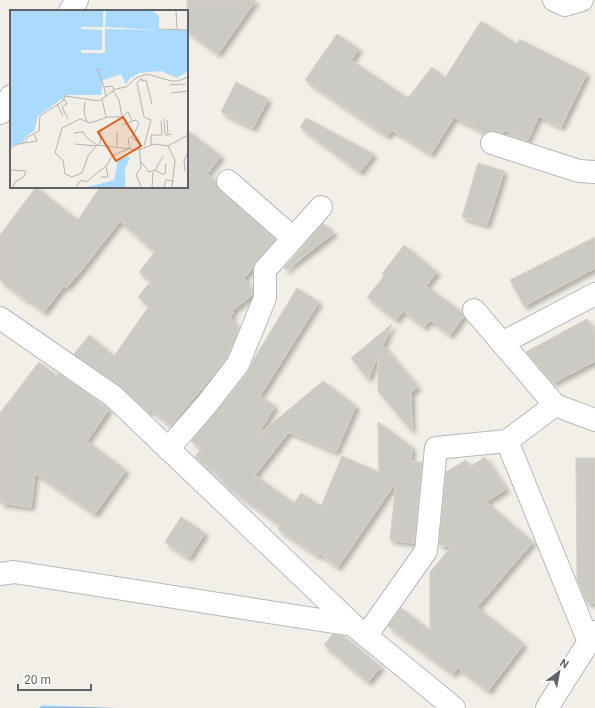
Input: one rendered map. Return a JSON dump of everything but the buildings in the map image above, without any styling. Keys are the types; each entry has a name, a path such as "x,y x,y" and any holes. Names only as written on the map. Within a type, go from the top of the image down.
{"street":[{"path":"71,10 77,0"},
{"path":"0,112 10,97"},
{"path":"492,143 579,171 595,172"},
{"path":"228,181 293,238"},
{"path":"168,449 207,404 238,364 265,298 265,270 321,207"},
{"path":"502,342 594,297"},
{"path":"474,310 555,405 595,420"},
{"path":"0,318 113,396 360,630 454,708"},
{"path":"360,630 426,551 436,448 507,441 555,405"},
{"path":"507,441 592,637 547,708"},
{"path":"0,574 14,572 360,630"}],"water":[{"path":"42,705 115,708 39,708"}]}
